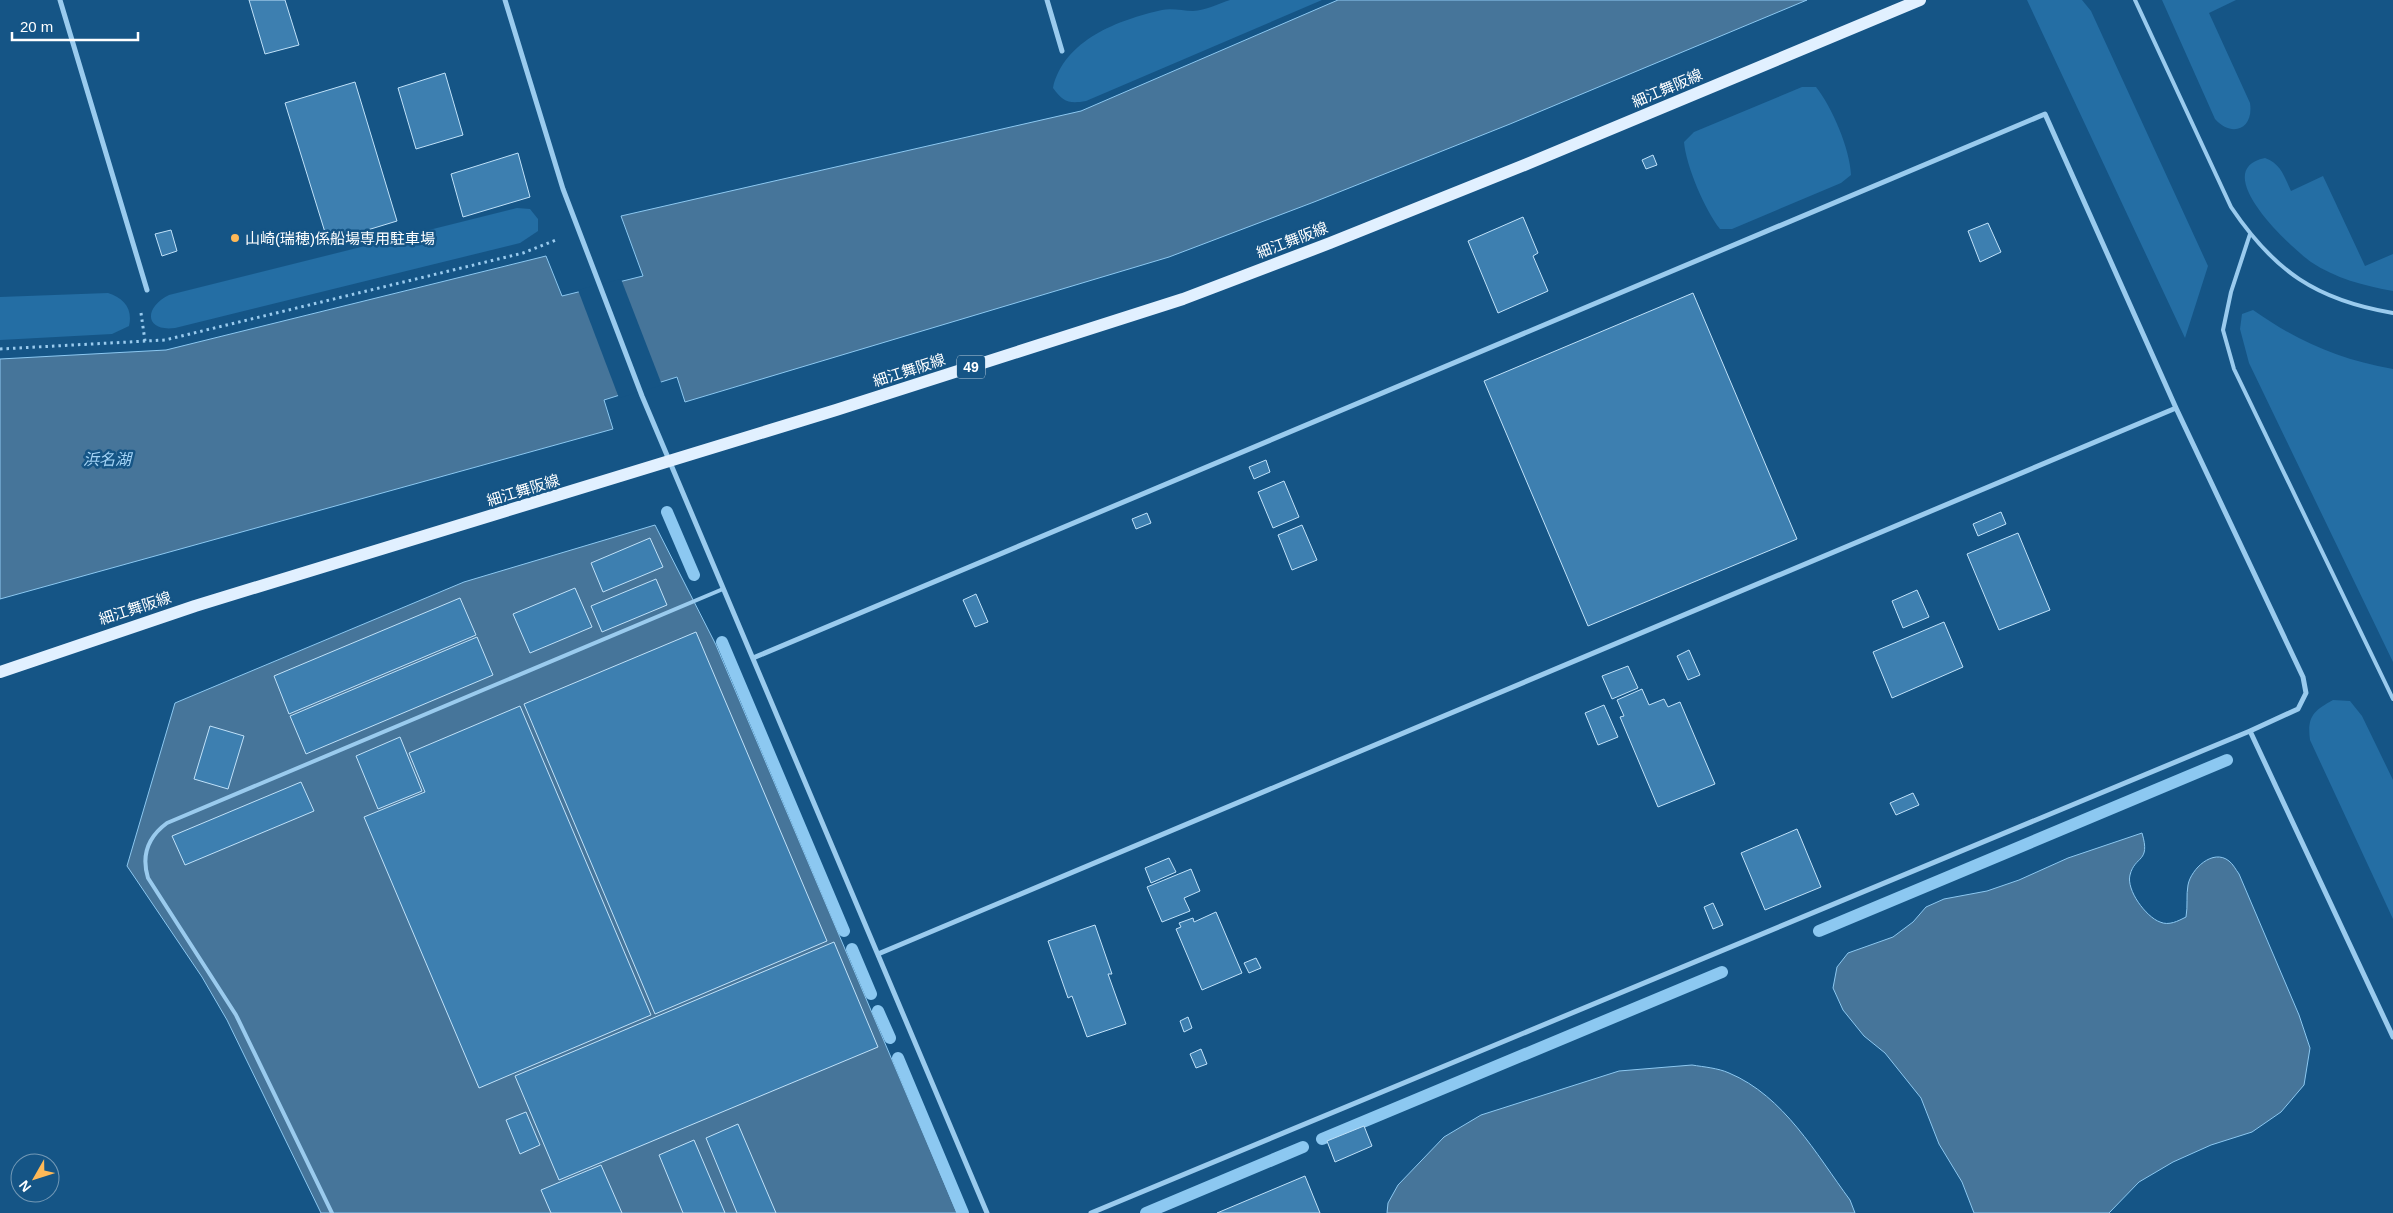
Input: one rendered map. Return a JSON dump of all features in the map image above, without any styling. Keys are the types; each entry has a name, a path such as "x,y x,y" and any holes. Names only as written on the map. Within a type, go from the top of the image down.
{"main road":[{"name":"細江舞阪線","path":"0,672 195,606 670,462 1183,299 1518,168 1920,0"}],"street":[{"path":"60,0 147,290"},
{"path":"505,0 563,189 642,396 987,1213"},
{"path":"1046,0 1062,51"},
{"path":"753,658 2045,114 2176,408 2303,677 2306,694 2298,708 2250,731 1092,1213"},
{"path":"878,954 2176,408"},
{"path":"2250,731 2393,1037"}],"lane":[{"path":"2135,0 2231,207 2250,234 2273,260 2299,280 2330,297 2361,308 2393,313"},
{"path":"2250,234 2231,292 2223,330 2234,369 2393,698"},
{"path":"332,1213 236,1016 148,878 144,866 149,841 157,830 167,823 723,589"}],"path":[{"path":"0,349 165,340 523,252 579,231"},
{"path":"142,316 145,342"}],"shaded area":[{"path":"1230,0 1322,0 1086,101 1067,101 1053,88 1059,71 1068,57 1081,45 1111,26 1162,10 1198,10"},
{"path":"2027,0 2082,0 2091,11 2208,266 2185,338"},
{"path":"2162,0 2236,0 2209,13 2250,103 2249,119 2240,128 2228,128 2215,119"},
{"path":"1802,87 1816,87 1822,95 1844,141 1851,175 1841,183 1732,229 1720,229 1708,211 1697,187 1688,163 1684,142 1694,132"},
{"path":"2265,158 2278,167 2291,191 2323,176 2365,266 2393,254 2393,291 2350,281 2320,268 2301,254 2272,226 2258,209 2249,192 2245,177 2249,165"},
{"path":"517,208 530,209 538,219 538,231 520,243 175,328 157,326 151,318 155,306 169,295"},
{"path":"108,293 123,301 130,314 129,326 112,334 0,340 0,297"},
{"path":"2253,310 2320,348 2354,360 2393,369 2393,662 2249,363 2240,329 2242,314"},
{"path":"2333,700 2350,701 2362,716 2393,780 2393,919 2310,740 2309,732 2313,716 2316,711"}],"water":[{"name":"浜名湖","path":"1338,0 1807,0 1510,124 1169,257 685,402 677,377 604,400 613,429 0,599 0,359 166,350 546,256 562,296 643,276 621,216 1081,111"},
{"path":"655,525 716,645 957,1213 321,1213 227,1020 202,977 127,866 175,703 464,582"},
{"path":"2142,833 2145,849 2141,858 2132,869 2130,875 2131,888 2143,909 2160,922 2170,923 2186,917 2188,885 2193,873 2204,862 2216,857 2223,858 2230,862 2239,874 2299,1015 2310,1048 2304,1085 2281,1112 2252,1132 2211,1145 2173,1162 2139,1182 2109,1213 1974,1213 1962,1182 1939,1144 1921,1098 1885,1053 1864,1036 1843,1010 1833,988 1837,967 1848,953 1893,937 1913,922 1926,907 1944,899 1987,891 2019,880 2068,858"},
{"path":"1692,1065 1729,1073 1749,1083 1766,1096 1782,1111 1811,1146 1850,1200 1855,1213 1387,1213 1388,1203 1398,1185 1444,1137 1481,1115 1619,1071"}],"pier":[{"path":"621,279 662,385 619,398 578,290"}],"building":[{"path":"249,0 285,0 299,45 265,54"},
{"path":"445,73 463,135 416,149 398,88"},
{"path":"355,82 397,221 328,242 285,103"},
{"path":"518,153 530,197 463,217 451,174"},
{"path":"1653,155 1657,165 1646,169 1642,160"},
{"path":"1523,217 1538,253 1533,256 1548,291 1498,313 1468,241"},
{"path":"1988,223 2001,252 1980,262 1968,231"},
{"path":"171,230 177,251 162,256 155,234"},
{"path":"1693,293 1797,539 1588,626 1484,381"},
{"path":"1266,460 1270,472 1254,479 1249,467"},
{"path":"1284,481 1299,517 1273,528 1258,492"},
{"path":"2001,512 2006,524 1978,536 1973,524"},
{"path":"1147,513 1151,523 1136,529 1132,519"},
{"path":"1302,525 1317,560 1292,570 1278,535"},
{"path":"2018,533 2050,610 1999,630 1967,554"},
{"path":"650,538 663,567 603,592 591,563"},
{"path":"656,579 667,605 602,632 591,606"},
{"path":"575,588 592,627 530,653 513,614"},
{"path":"1917,590 1929,617 1903,628 1892,601"},
{"path":"976,594 988,622 975,627 963,600"},
{"path":"460,598 476,635 289,714 274,676"},
{"path":"1944,622 1963,667 1892,698 1873,652"},
{"path":"696,632 827,941 655,1014 524,704"},
{"path":"477,637 493,675 306,754 290,716"},
{"path":"1689,650 1700,675 1688,680 1677,656"},
{"path":"1628,666 1638,688 1612,699 1602,676"},
{"path":"1642,689 1649,705 1664,699 1668,707 1680,702 1715,784 1658,807 1620,717 1624,716 1617,700"},
{"path":"1604,705 1618,737 1598,745 1585,713"},
{"path":"520,706 651,1015 479,1088 364,817 425,792 409,753"},
{"path":"210,726 244,736 228,789 194,779"},
{"path":"400,737 422,791 378,809 356,756"},
{"path":"301,782 314,811 185,865 172,836"},
{"path":"1913,793 1919,805 1896,815 1890,803"},
{"path":"1797,829 1821,887 1765,910 1741,853"},
{"path":"1169,858 1176,872 1151,883 1145,868"},
{"path":"1191,869 1200,891 1184,898 1190,911 1162,922 1147,887"},
{"path":"1713,903 1723,925 1713,929 1704,907"},
{"path":"1216,912 1242,973 1202,990 1176,929 1181,927 1179,923 1193,918 1194,922"},
{"path":"1095,925 1112,974 1108,974 1126,1024 1087,1037 1072,996 1068,998 1048,941"},
{"path":"834,942 878,1047 559,1180 515,1076"},
{"path":"1256,958 1261,968 1249,973 1244,963"},
{"path":"1188,1017 1192,1028 1184,1032 1180,1021"},
{"path":"1201,1049 1207,1064 1196,1068 1190,1054"},
{"path":"526,1112 540,1145 520,1154 506,1120"},
{"path":"738,1124 776,1213 737,1213 706,1138"},
{"path":"1364,1126 1372,1146 1335,1162 1327,1141"},
{"path":"694,1140 725,1213 683,1213 659,1155"},
{"path":"601,1165 622,1213 551,1213 541,1190"},
{"path":"1305,1176 1320,1213 1217,1213"}],"waterway":[{"path":"667,512 694,575"},
{"path":"722,642 844,931"},
{"path":"1819,931 2227,760"},
{"path":"852,949 871,994"},
{"path":"1322,1139 1722,972"},
{"path":"878,1011 890,1038"},
{"path":"898,1058 963,1213"},
{"path":"1146,1213 1303,1147"}],"place":[{"name":"山崎(瑞穂)係船場専用駐車場","path":"235,238"}]}
